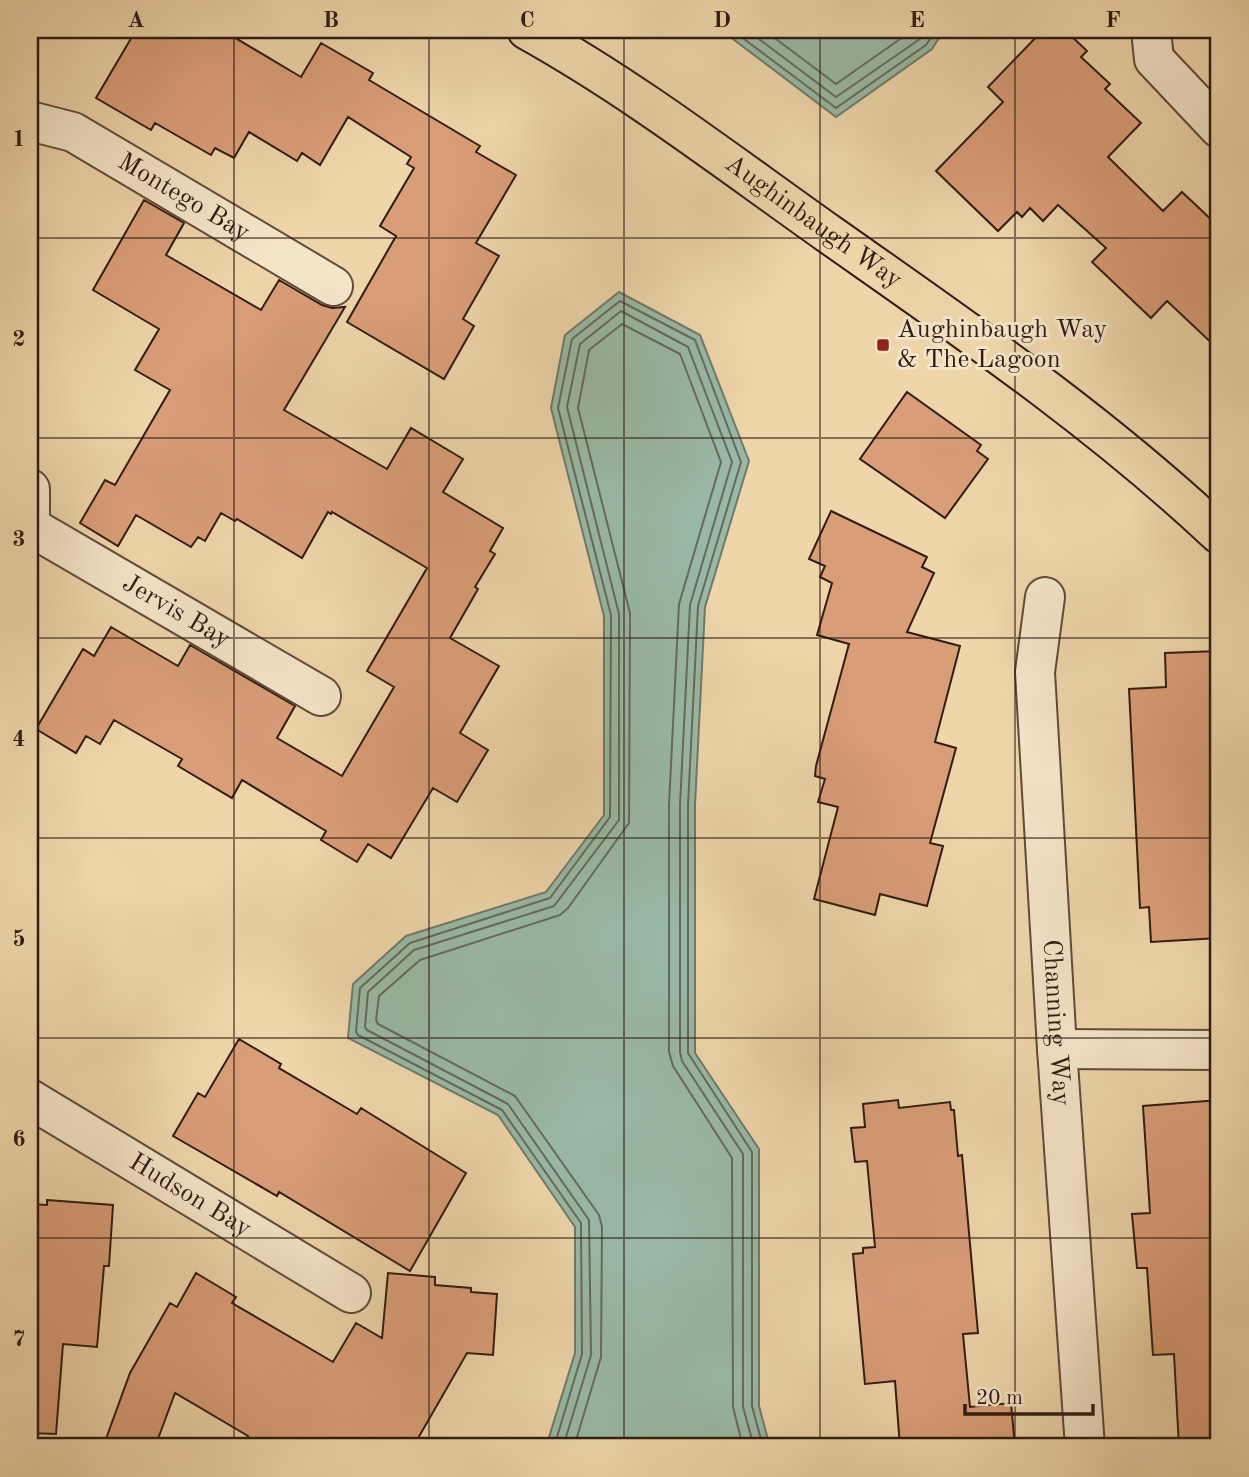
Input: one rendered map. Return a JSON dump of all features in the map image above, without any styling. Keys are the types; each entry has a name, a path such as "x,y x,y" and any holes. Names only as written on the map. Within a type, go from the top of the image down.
{"main road":[{"name":"Aughinbaugh Way","path":"527,30 571,54 676,126 1061,399 1164,482 1219,534"}],"street":[{"path":"1151,30 1154,59 1219,128"},
{"name":"Montego Bay","path":"30,121 73,132 333,286"},
{"path":"30,489 30,534"},
{"name":"Jervis Bay","path":"31,527 321,696"},
{"name":"Channing Way","path":"1045,597 1035,672 1057,1049 1086,1447"},
{"path":"1057,1049 1219,1050"},
{"name":"Hudson Bay","path":"30,1099 351,1293"}],"water":[{"path":"721,30 944,30 932,49 836,117"},
{"path":"619,292 700,335 749,461 705,607 695,805 695,1053 759,1149 759,1406 770,1447 546,1447 575,1353 575,1227 498,1115 348,1038 353,984 406,936 546,892 604,815 604,616 551,408 565,335"}],"building":[{"path":"136,30 222,30 301,77 321,43 373,73 369,80 480,146 476,152 516,175 476,243 499,256 463,319 474,326 444,379 347,322 396,236 380,226 414,168 407,164 411,157 348,117 320,165 302,153 297,161 249,132 234,158 215,148 211,155 155,123 151,130 96,98"},
{"path":"1043,30 1065,30 1087,51 1081,57 1110,84 1105,89 1141,123 1108,157 1163,211 1182,192 1219,227 1219,350 1167,301 1151,318 1092,262 1106,248 1058,205 1043,221 1030,208 1022,217 1017,212 998,231 936,171 1003,102 988,87"},
{"path":"144,200 184,223 166,255 261,310 279,280 322,305 332,308 345,307 284,410 387,469 411,428 463,459 443,492 503,528 490,551 495,554 450,638 499,666 460,733 488,750 457,802 433,788 391,858 368,844 357,862 321,840 326,831 242,780 232,798 178,766 182,759 114,720 100,744 86,736 76,753 36,729 83,649 94,656 111,627 178,666 190,645 295,706 277,738 342,776 394,687 367,671 427,568 332,512 328,512 302,558 237,519 235,521 221,513 205,541 198,537 191,547 136,515 118,546 80,523 105,480 115,485 170,390 135,370 159,329 93,290"},
{"path":"907,392 981,445 977,451 988,459 945,518 860,459"},
{"path":"831,511 927,557 922,567 934,573 907,632 960,646 935,742 956,748 930,843 943,846 927,906 880,894 875,915 814,899 838,807 818,802 825,779 815,776 816,766 849,644 817,635 832,583 820,577 825,566 809,559"},
{"path":"1219,651 1219,938 1151,942 1149,907 1140,908 1129,689 1166,687 1165,653"},
{"path":"239,1039 281,1064 279,1068 357,1114 361,1108 466,1173 410,1271 279,1192 277,1196 173,1136 198,1093 205,1097"},
{"path":"898,1100 899,1108 950,1102 951,1110 954,1110 958,1156 962,1155 978,1333 963,1334 970,1407 1011,1403 1015,1447 900,1447 895,1381 865,1384 853,1254 863,1253 863,1248 875,1247 867,1161 855,1162 851,1128 865,1127 863,1104"},
{"path":"1219,1100 1219,1447 1179,1447 1174,1354 1153,1355 1147,1268 1137,1268 1132,1214 1150,1213 1143,1106"},
{"path":"47,1200 113,1205 109,1266 104,1266 97,1347 63,1344 56,1434 30,1433 30,1204 47,1205"},
{"path":"196,1273 236,1297 232,1303 333,1362 356,1323 382,1338 388,1273 435,1277 435,1285 471,1288 471,1292 497,1294 493,1355 467,1353 413,1447 241,1447 248,1436 175,1393 155,1447 103,1447 130,1373 170,1303 177,1307"}],"place":[{"name":"Aughinbaugh Way & The Lagoon","path":"883,345"}]}
